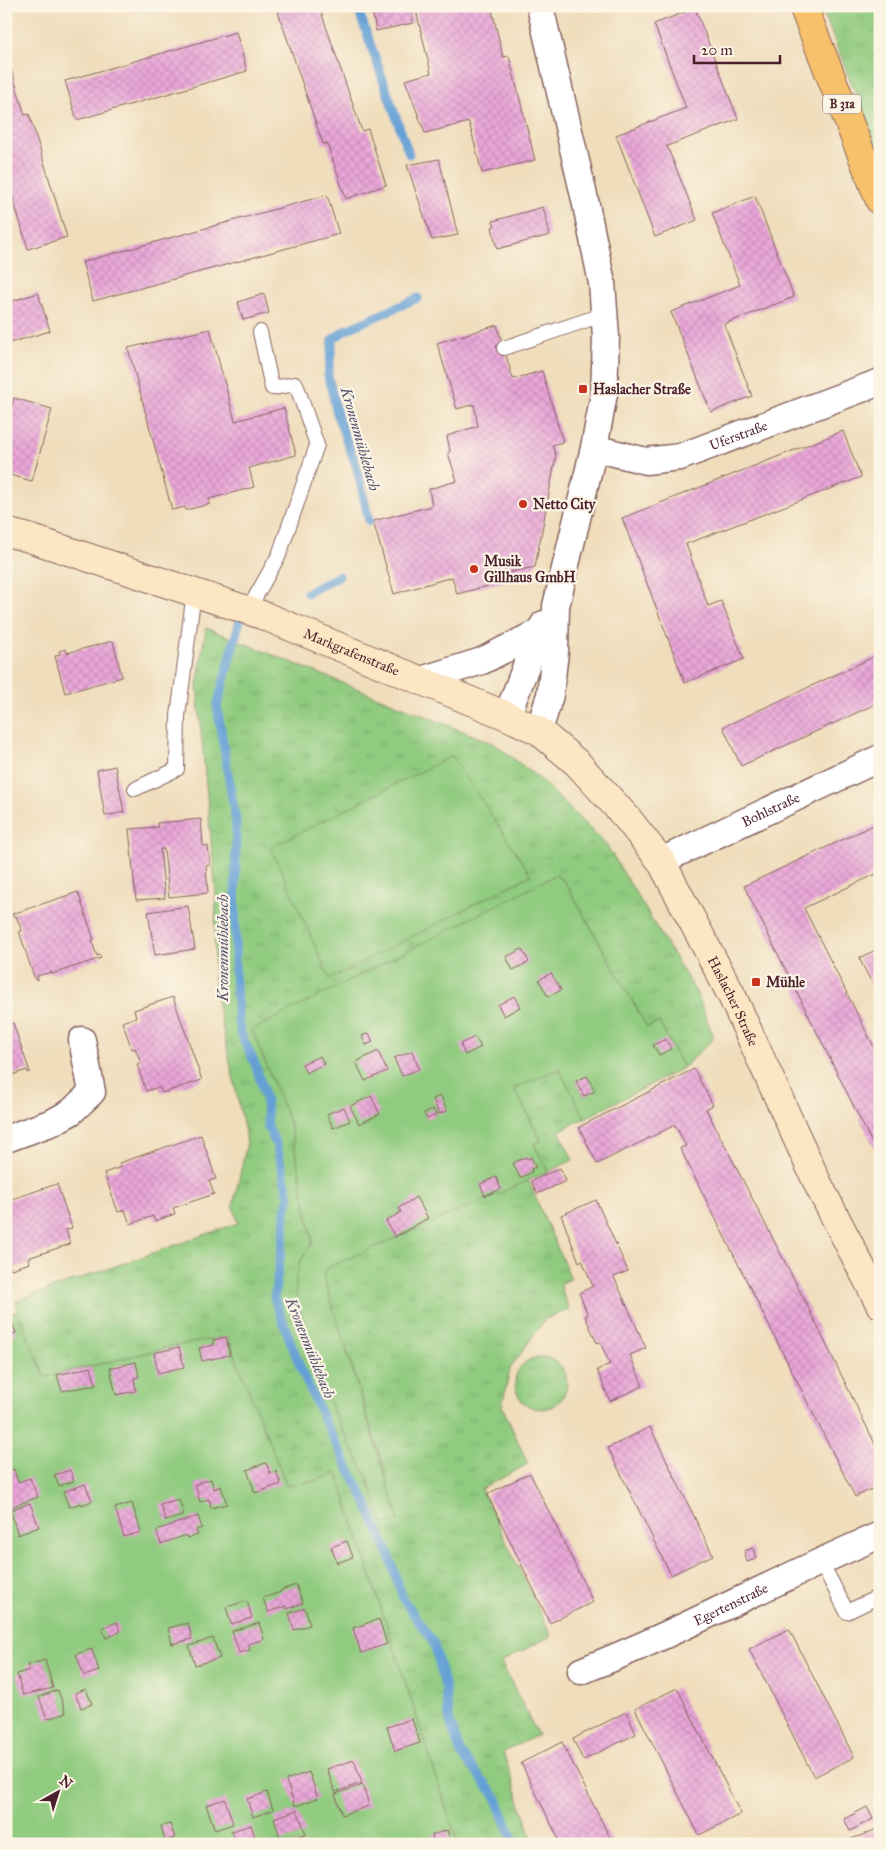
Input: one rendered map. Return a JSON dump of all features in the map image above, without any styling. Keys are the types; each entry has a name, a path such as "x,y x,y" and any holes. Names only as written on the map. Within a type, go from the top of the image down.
{"highway":[{"name":"B 31a","path":"803,6 880,201"}],"street":[{"path":"539,731 550,695 555,652 556,606 594,448 604,394 606,337 602,283 586,200 540,6"},
{"name":"Uferstraße","path":"594,448 646,461 680,458 880,382"},
{"name":"Markgrafenstraße","path":"6,532 248,610 507,716"},
{"path":"507,716 539,632 556,606"},
{"path":"421,680 482,661 539,632"},
{"name":"Haslacher Straße","path":"507,716 539,731 578,764 627,818 661,861 732,996 818,1184 880,1304"},
{"name":"Bohlstraße","path":"661,861 880,758"},
{"path":"6,1139 53,1122 72,1112 92,1092 82,1040"},
{"name":"Egertenstraße","path":"581,1671 650,1642 820,1560 880,1535"}],"lane":[{"path":"504,348 605,314"},
{"path":"248,610 279,555 317,444 296,384 272,388 260,332"},
{"path":"136,789 177,769 178,716 194,592"},
{"path":"820,1560 847,1612 880,1596"}],"green space":[{"path":"821,6 880,6 880,156"},
{"path":"206,628 495,744 542,781 607,846 697,994 714,1038 683,1068 659,1022 647,1027 565,882 556,875 541,884 276,1087 290,1124 313,1242 300,1262 314,1367 333,1411 368,1479 383,1523 388,1482 323,1275 328,1267 528,1180 571,1279 562,1282 561,1288 569,1310 545,1319 510,1369 502,1406 528,1464 481,1489 551,1636 501,1662 538,1735 503,1752 534,1844 458,1844 337,1473 314,1481 287,1487 227,1337 184,1344 45,1377 17,1311 16,1301 238,1223 233,1206 247,1142 214,979 216,894 197,686"},
{"path":"452,756 531,875 330,979 271,847"},
{"path":"556,875 565,882 647,1027 659,1022 683,1068 585,1118 559,1069 514,1088 541,1141 534,1144 548,1172 329,1267 323,1275 399,1520 383,1524 368,1479 333,1411 314,1367 296,1292 296,1279 300,1262 313,1242 290,1124 252,1030"},
{"path":"559,1068 585,1118 559,1131 573,1160 548,1172 534,1144 541,1140 514,1088"},
{"path":"17,1311 45,1377 184,1344 227,1337 287,1486 314,1481 337,1473 458,1844 6,1844 6,1315"},
{"path":"541,1357 551,1359 559,1365 565,1373 567,1383 565,1393 559,1401 551,1407 541,1409 531,1407 523,1401 517,1393 515,1383 517,1373 523,1365 531,1359"}],"building":[{"path":"276,6 319,6 362,131 368,129 386,185 346,199 327,143 323,144"},
{"path":"371,6 410,6 413,23 376,31"},
{"path":"415,6 491,6 503,57 509,56 535,160 482,173 469,122 425,133 405,80 431,73"},
{"path":"695,8 738,119 667,146 697,220 655,237 616,135 686,108 654,24"},
{"path":"236,32 247,71 77,120 65,81"},
{"path":"6,53 25,115 29,114 67,237 28,249 6,175"},
{"path":"439,159 458,235 432,240 407,165"},
{"path":"327,195 339,234 93,301 82,262"},
{"path":"755,196 794,297 724,324 752,396 711,412 671,312 740,285 712,213"},
{"path":"543,207 550,235 497,249 492,227 495,226 493,221"},
{"path":"38,293 50,331 6,344 6,303"},
{"path":"264,294 269,313 243,320 238,302"},
{"path":"497,325 513,379 542,371 563,442 552,445 556,456 535,567 501,574 503,582 457,594 452,577 394,594 373,521 432,506 429,489 457,481 448,453 450,451 447,436 478,426 474,404 457,409 437,343"},
{"path":"210,329 235,421 284,408 296,455 249,468 254,487 209,499 210,504 186,510 185,507 172,510 128,348"},
{"path":"14,398 52,409 32,481 6,474 6,427"},
{"path":"843,431 861,477 686,544 708,606 721,601 744,659 685,683 622,518"},
{"path":"113,641 122,677 65,693 55,656 60,654 59,651 66,649 67,653"},
{"path":"880,654 880,702 741,766 723,727"},
{"path":"115,766 124,812 105,816 97,770"},
{"path":"201,819 203,846 208,846 210,865 206,866 208,893 169,897 164,849 160,849 165,898 136,900 129,829 158,827 157,823"},
{"path":"880,822 880,872 804,908 880,1059 880,1159 744,886"},
{"path":"78,892 94,940 92,941 97,956 100,955 101,958 52,974 51,972 37,976 38,979 35,980 19,931 22,931 16,916 13,917 12,914"},
{"path":"188,906 195,949 155,955 148,912"},
{"path":"880,948 880,999 859,958"},
{"path":"522,949 529,962 513,970 506,957"},
{"path":"551,973 561,990 548,997 539,980"},
{"path":"514,996 520,1007 504,1016 498,1005"},
{"path":"173,997 202,1080 162,1093 159,1087 146,1091 137,1064 141,1063 135,1048 132,1049 122,1022 136,1017 134,1010"},
{"path":"6,1014 10,1024 13,1023 30,1072 28,1073 27,1070 12,1075 13,1078 6,1080"},
{"path":"369,1033 373,1042 366,1045 362,1036"},
{"path":"475,1037 481,1047 465,1055 460,1044"},
{"path":"666,1039 671,1049 659,1055 653,1045"},
{"path":"378,1051 387,1071 365,1081 356,1062"},
{"path":"412,1051 419,1069 402,1076 394,1058"},
{"path":"320,1056 324,1064 306,1073 302,1064"},
{"path":"694,1069 713,1105 706,1109 803,1297 880,1454 880,1485 855,1497 680,1148 686,1146 675,1125 597,1164 579,1127"},
{"path":"587,1076 595,1091 584,1096 576,1081"},
{"path":"371,1096 380,1114 359,1124 350,1106"},
{"path":"441,1096 447,1111 439,1114 433,1099"},
{"path":"344,1107 350,1121 333,1128 327,1114"},
{"path":"433,1109 436,1115 427,1119 424,1113"},
{"path":"201,1135 216,1179 209,1181 214,1194 173,1208 175,1214 155,1221 153,1216 130,1224 125,1210 118,1212 104,1173 121,1167 119,1163"},
{"path":"526,1157 527,1159 531,1157 536,1167 531,1169 532,1172 520,1178 513,1163"},
{"path":"560,1168 566,1181 537,1194 531,1181"},
{"path":"496,1177 501,1189 485,1196 480,1184"},
{"path":"57,1184 72,1228 66,1230 70,1244 28,1258 30,1263 11,1269 9,1265 6,1266 6,1201"},
{"path":"416,1197 428,1218 395,1237 386,1221 401,1212 399,1208"},
{"path":"596,1200 628,1271 614,1277 646,1348 630,1355 643,1386 610,1401 597,1370 610,1364 600,1342 597,1343 585,1316 588,1315 579,1293 593,1286 582,1260 579,1262 561,1215"},
{"path":"10,1318 16,1333 6,1337 6,1319"},
{"path":"226,1337 230,1355 202,1361 199,1348 214,1345 213,1340"},
{"path":"179,1347 184,1367 158,1373 154,1353"},
{"path":"136,1362 139,1377 134,1378 136,1391 116,1395 110,1368"},
{"path":"91,1367 96,1385 62,1391 57,1375"},
{"path":"650,1427 713,1555 671,1575 608,1448"},
{"path":"266,1463 270,1473 276,1471 281,1484 255,1493 247,1470"},
{"path":"14,1469 18,1482 30,1478 38,1497 6,1509 6,1472"},
{"path":"70,1470 74,1481 59,1486 54,1475"},
{"path":"530,1473 593,1602 550,1623 487,1494"},
{"path":"211,1479 214,1489 221,1486 227,1504 211,1508 209,1499 200,1502 195,1484"},
{"path":"85,1484 92,1501 69,1507 63,1492"},
{"path":"179,1499 184,1515 166,1521 160,1504"},
{"path":"30,1503 39,1527 18,1535 10,1510"},
{"path":"132,1503 141,1532 124,1537 115,1508"},
{"path":"198,1516 202,1528 196,1530 198,1535 187,1538 186,1535 161,1544 156,1530"},
{"path":"347,1541 353,1557 337,1563 331,1547"},
{"path":"753,1548 756,1559 747,1562 744,1551"},
{"path":"296,1585 303,1603 287,1609 286,1606 268,1612 263,1598"},
{"path":"247,1601 252,1618 231,1624 226,1607"},
{"path":"305,1608 310,1625 294,1630 289,1613"},
{"path":"379,1619 387,1644 361,1653 353,1628"},
{"path":"117,1622 120,1632 106,1638 102,1628"},
{"path":"188,1623 192,1639 172,1644 168,1628"},
{"path":"259,1623 264,1639 249,1644 250,1650 239,1653 232,1631"},
{"path":"789,1629 854,1757 814,1777 749,1649"},
{"path":"213,1638 220,1658 195,1665 189,1646"},
{"path":"92,1649 99,1671 84,1676 76,1654"},
{"path":"45,1660 53,1688 23,1695 17,1674 29,1670 27,1665"},
{"path":"677,1688 741,1814 699,1835 635,1709"},
{"path":"86,1689 92,1704 81,1708 75,1693"},
{"path":"58,1690 66,1713 47,1719 39,1697"},
{"path":"626,1712 636,1734 583,1760 573,1739"},
{"path":"412,1719 420,1743 395,1751 387,1727"},
{"path":"562,1742 613,1844 561,1844 521,1763"},
{"path":"354,1760 362,1783 335,1792 327,1769"},
{"path":"309,1772 318,1798 295,1806 286,1780"},
{"path":"363,1785 369,1806 342,1815 335,1794"},
{"path":"267,1792 273,1810 253,1817 247,1799"},
{"path":"225,1799 233,1824 215,1830 206,1805"},
{"path":"867,1807 873,1819 850,1831 844,1819"},
{"path":"297,1810 306,1834 281,1841 274,1818"},
{"path":"170,1824 175,1838 165,1841 161,1826"},
{"path":"251,1825 257,1843 235,1844 231,1831"},
{"path":"880,1828 880,1844 850,1844 849,1840"},
{"path":"447,1830 452,1844 434,1844 432,1835"}],"waterway":[{"name":"Kronenmühlebach","path":"357,6 409,154"},
{"name":"Kronenmühlebach","path":"369,521 357,468 338,418 328,376 333,339 346,330 418,298"},
{"name":"Kronenmühlebach","path":"307,593 339,576"},
{"name":"Kronenmühlebach","path":"240,620 217,706 236,822 235,973 238,1020 241,1034 255,1064 262,1086 268,1127 276,1144 289,1197 285,1211 284,1233 274,1298 301,1369 323,1418 365,1500 389,1555 403,1599 434,1644 445,1687 449,1719 461,1754 496,1797 515,1844"}],"place":[{"name":"Haslacher Straße","path":"583,389"},
{"name":"Netto City","path":"523,504"},
{"name":"Musik Gillhaus GmbH","path":"474,569"},
{"name":"Mühle","path":"756,982"}]}
